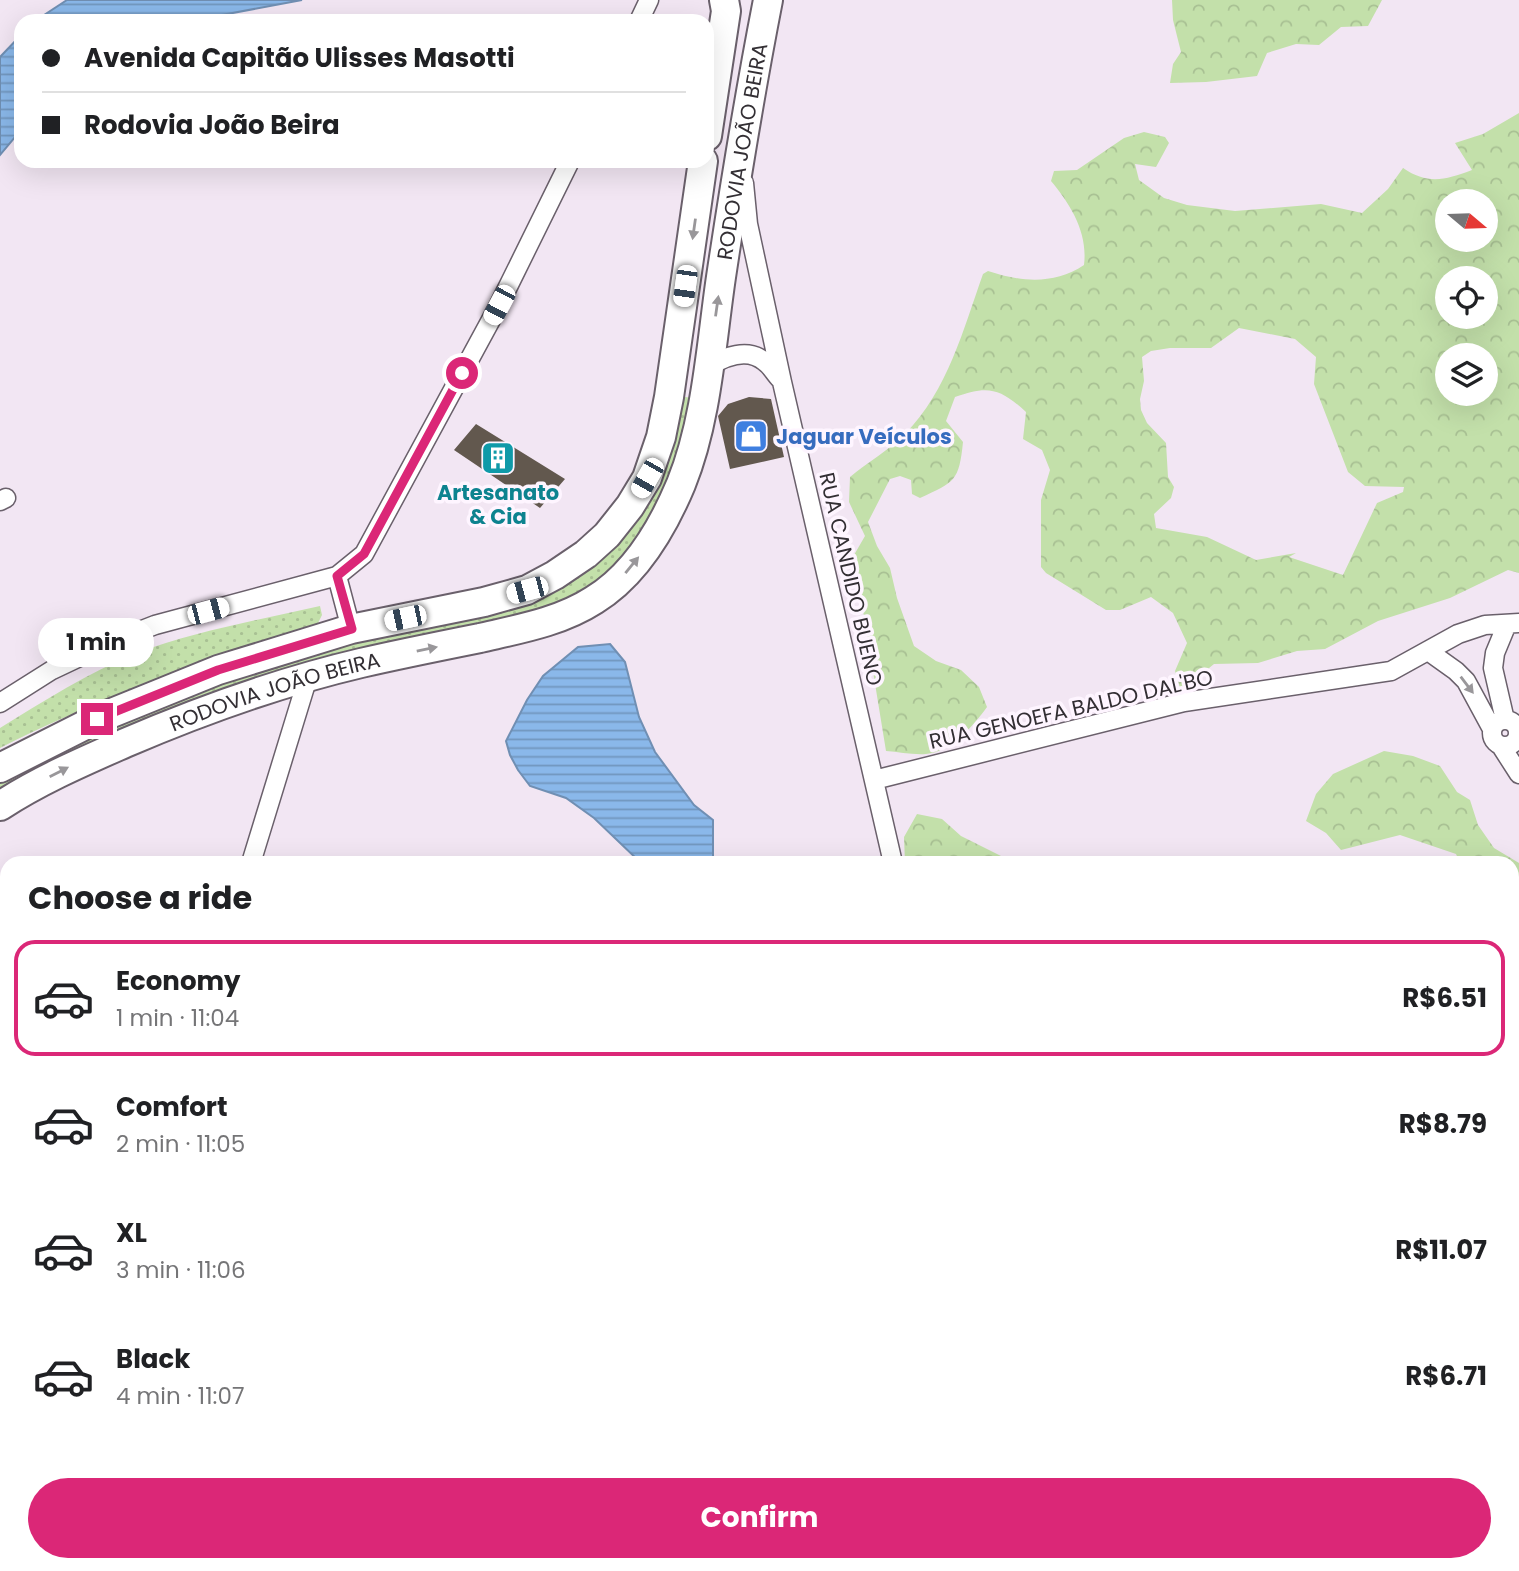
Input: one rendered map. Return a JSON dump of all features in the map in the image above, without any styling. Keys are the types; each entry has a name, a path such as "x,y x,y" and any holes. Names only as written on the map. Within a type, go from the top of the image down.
{"main road":[{"name":"RODOVIA JOÃO BEIRA","path":"0,806 66,769 189,716 245,696 360,663 535,626 568,614 595,600 617,583 635,562 668,511 694,445 741,140 768,0"},
{"name":"RODOVIA JOÃO BEIRA","path":"714,65 720,4"},
{"name":"RODOVIA JOÃO BEIRA","path":"0,768 97,719 218,670 352,629 484,602 527,590 586,554 607,535 630,506 647,478 661,437 702,168"}],"street":[{"name":"RUA CANDIDO BUENO","path":"741,140 748,224 891,856"},
{"path":"0,702 52,670 109,643 155,625 337,576 364,554 499,305 567,168"},
{"path":"708,367 726,356 746,355 764,360 782,382"},
{"path":"337,576 352,629"},
{"path":"1499,725 1494,653 1513,624"},
{"name":"RUA GENOEFA BALDO DAL'BO","path":"874,780 1184,702 1391,671 1458,634 1485,625 1513,624"},
{"path":"1429,651 1466,681 1499,725"},
{"path":"253,856 308,677"},
{"path":"1499,725 1515,724 1518,737 1515,743 1501,747 1519,774"}],"green space":[{"path":"1172,0 1382,0 1368,26 1341,27 1319,45 1296,44 1267,53 1257,76 1170,83 1173,64 1181,52 1173,20"},
{"path":"1519,113 1519,573 1508,570 1450,598 1378,621 1325,649 1297,651 1258,663 1214,664 1181,691 1175,671 1187,643 1173,613 1151,597 1120,610 1106,610 1046,573 1041,567 1041,500 1050,470 1042,450 1023,439 1026,412 1009,398 993,391 966,393 955,397 946,421 963,442 960,465 953,479 920,498 912,494 911,480 900,476 890,479 868,522 877,546 890,568 897,598 914,646 936,661 961,670 979,687 987,707 953,743 935,752 911,754 886,751 854,555 865,536 849,502 850,477 905,434 933,398 953,358 983,274 988,271 1013,278 1049,279 1084,265 1081,231 1065,200 1051,181 1054,171 1077,170 1124,138 1144,132 1165,137 1169,143 1156,167 1135,164 1139,180 1164,198 1187,205 1235,211 1321,204 1362,213 1388,189 1403,168 1429,179 1472,170 1455,143 1483,134","holes":["1239,328 1295,339 1316,357 1314,384 1348,472 1365,486 1404,487 1403,492 1377,503 1343,575 1289,557 1296,553 1256,560 1207,537 1156,528 1154,514 1171,498 1174,487 1168,477 1166,443 1147,423 1141,410 1140,399 1144,381 1142,357 1151,351 1170,348 1211,348"]},
{"path":"677,396 693,398 689,422 661,504 615,569 557,609 353,653 0,793 0,780 165,700 584,568"},
{"path":"320,606 322,615 315,629 115,697 0,748 0,728 67,688 137,653 227,626"},
{"path":"1384,751 1413,756 1440,766 1457,792 1470,800 1478,825 1494,848 1507,856 1457,856 1400,835 1341,850 1326,833 1306,821 1316,794 1333,774"},
{"path":"917,814 942,819 961,836 1001,856 905,856 904,837"}],"water":[{"path":"67,0 302,0 227,14 46,14"},
{"path":"14,42 14,138 0,155 0,57"},
{"path":"610,644 625,662 639,717 655,752 694,805 713,820 713,856 634,856 594,818 566,798 530,786 518,770 506,741 543,676 578,647"}],"building":[{"name":"Jaguar Veículos","path":"749,397 771,399 784,457 730,469 718,416 728,404"},
{"name":"Artesanato & Cia","path":"476,424 565,479 540,508 454,450"}],"place":[{"name":"Jaguar Veículos","path":"751,436"},
{"name":"Artesanato & Cia","path":"498,458"}],"route":[{"path":"97,719 218,670 352,629 337,576 364,554 462,373"}]}
